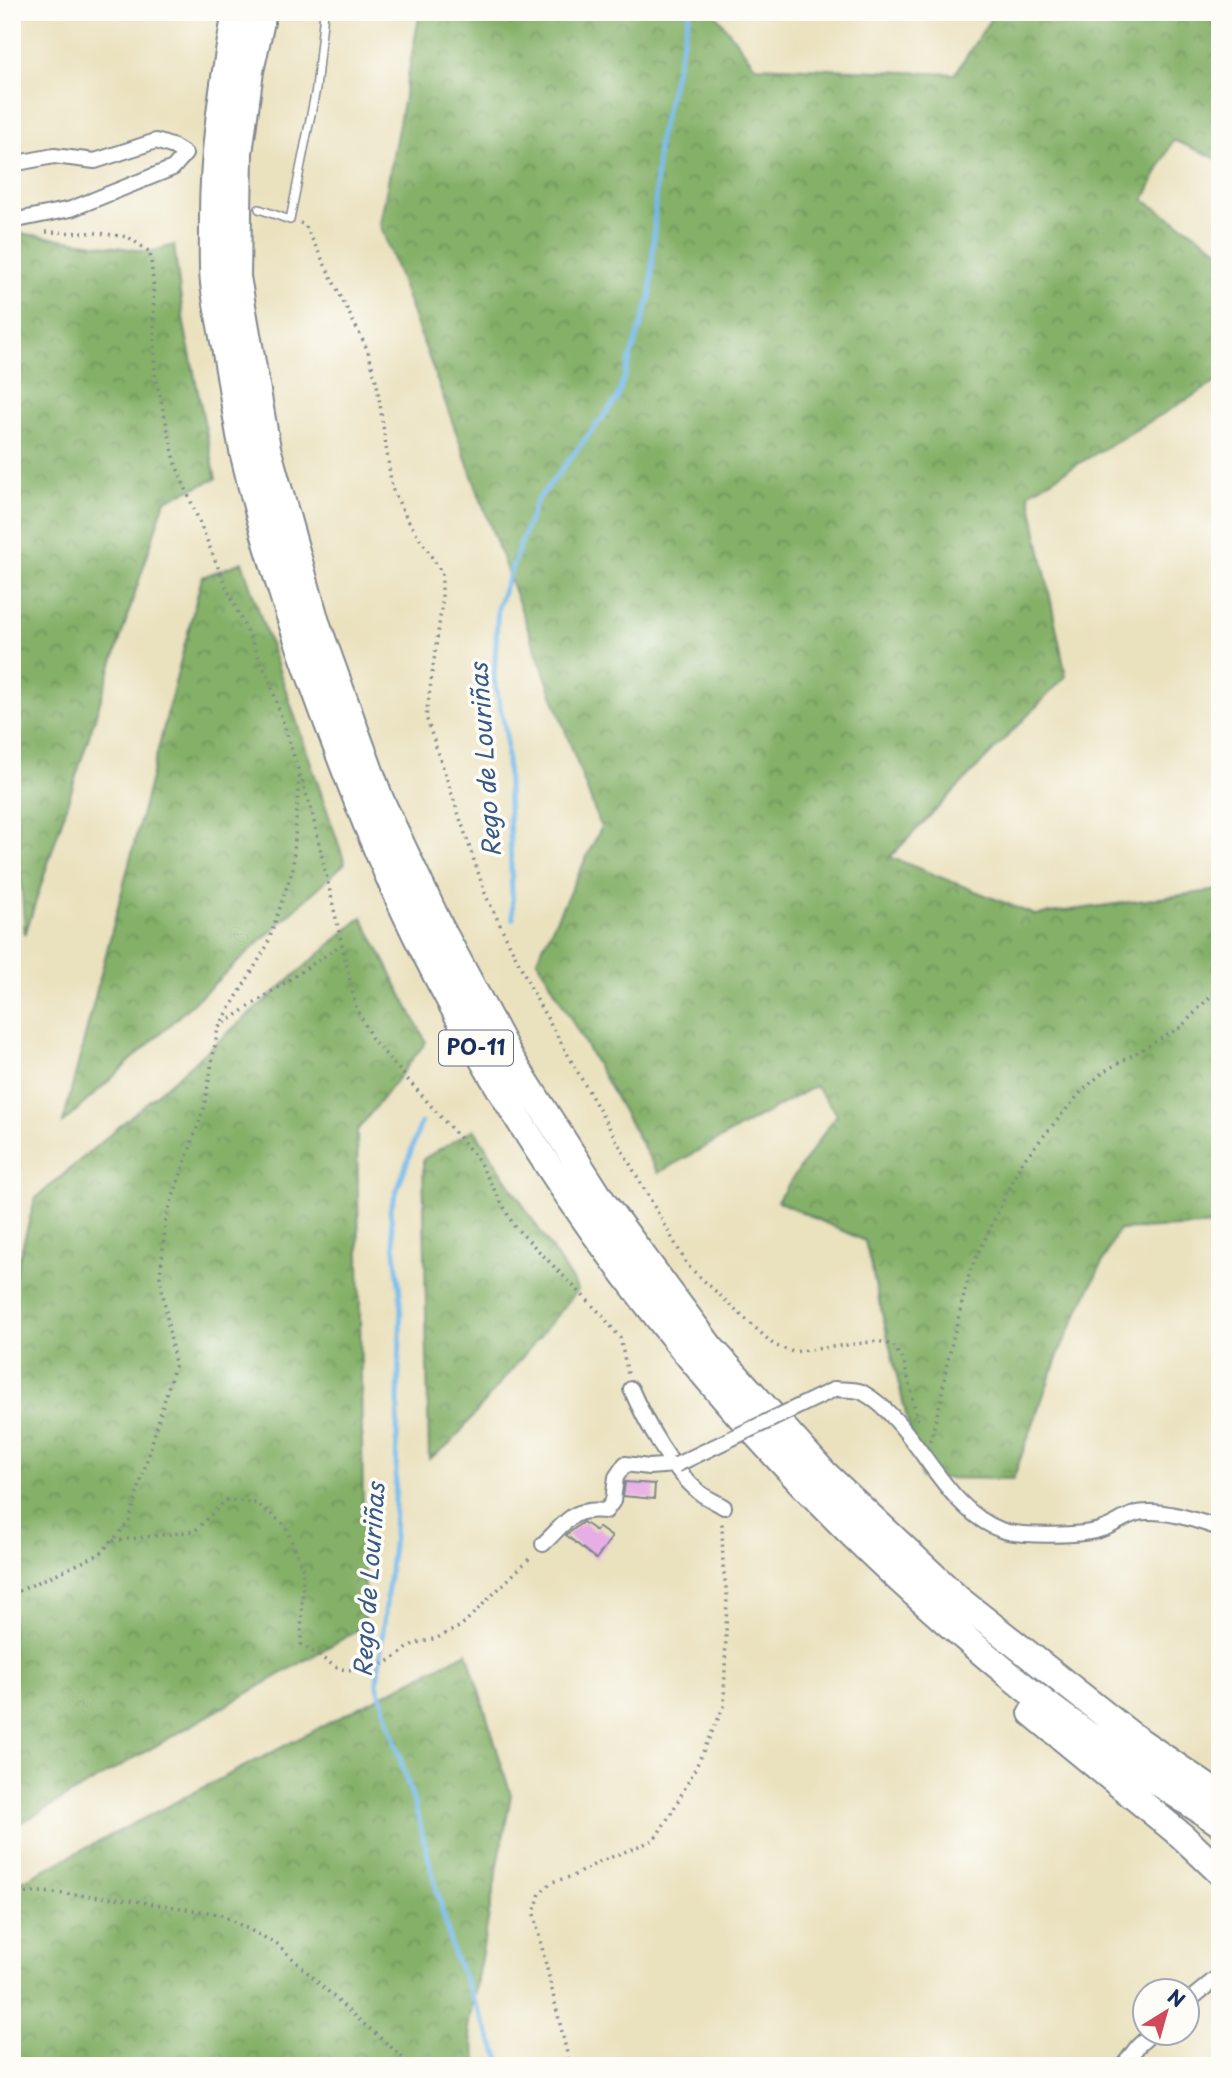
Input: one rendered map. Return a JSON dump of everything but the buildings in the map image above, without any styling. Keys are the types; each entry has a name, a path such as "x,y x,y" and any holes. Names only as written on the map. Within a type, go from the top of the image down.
{"highway":[{"name":"PO-11","path":"236,12 221,99 213,184 213,281 243,453 296,639 360,811 417,937 487,1068 583,1217 694,1364 774,1455 932,1608 1024,1687 1123,1760 1220,1823"},
{"name":"PO-11","path":"262,12 250,71 239,153 237,277 267,448 312,609 380,799 440,927 509,1056 604,1205 710,1346 825,1474 958,1599 1132,1736 1220,1796"},
{"path":"932,1608 1004,1691 1182,1836 1220,1872"},
{"path":"1132,1736 1220,1774"}],"street":[{"path":"12,164 54,156 95,161 156,141 185,154 173,168 71,209 12,221"},
{"path":"544,1544 578,1512 590,1509 606,1511 613,1501 616,1477 625,1464 649,1467 676,1465 835,1389 860,1391 888,1413 951,1491 978,1517 1003,1531 1072,1533 1102,1529 1126,1516 1147,1512 1188,1518 1220,1528"},
{"path":"631,1390 640,1410 676,1465 701,1493 724,1507"},
{"path":"1200,1991 1220,1975"},
{"path":"1123,2066 1138,2046"}],"lane":[{"path":"258,209 290,220 316,89 324,12"}],"path":[{"path":"290,220 305,225 368,351 377,384 392,488 405,517 442,573 442,604 426,717 486,896 539,1004 688,1266 774,1345 793,1352 878,1341 893,1345 904,1362 921,1430"},
{"path":"37,231 128,237 150,253 155,375 176,465 224,582 269,679 312,812 356,1007 372,1039 477,1158 514,1226 601,1314 620,1338 631,1390"},
{"path":"12,1594 100,1554 129,1522 175,1364 160,1277 166,1217 204,1108 218,1028 267,946 293,869 299,773"},
{"path":"218,1028 342,945"},
{"path":"925,1437 929,1445 935,1430 946,1367 970,1271 1021,1163 1080,1093 1102,1072 1181,1027 1220,986"},
{"path":"111,1542 195,1531 226,1500 256,1503 285,1525 303,1569 301,1644 339,1669 370,1671 413,1644 437,1638 461,1626 544,1544"},
{"path":"570,2066 534,1914 541,1893 552,1882 573,1876 654,1839 695,1769 724,1706 726,1595 721,1530 724,1507"},
{"path":"12,1895 40,1892 116,1898 219,1914 277,1944 413,2066"}],"green space":[{"path":"420,12 714,12 755,66 955,74 995,12 1220,12 1220,160 1173,140 1144,200 1220,250 1220,380 1029,493 1066,676 890,857 1035,915 1220,890 1220,1225 1118,1230 1060,1350 1013,1479 921,1478 865,1241 777,1201 837,1114 815,1086 658,1173 537,959 601,828 380,224"},
{"path":"12,232 150,252 174,245 184,324 216,479 165,500 25,935 12,757"},
{"path":"242,562 345,863 63,1123 202,577"},
{"path":"362,917 426,1042 357,1131 365,1626 12,1828 12,1286 35,1199"},
{"path":"474,1129 578,1290 451,1443 429,1459 423,1159"},
{"path":"467,1652 511,1795 468,2028 479,2066 12,2066 12,1886"}],"waterway":[{"name":"Rego de Louriñas","path":"513,919 506,733 494,679 498,606 536,502 617,399 651,294 658,143 690,12"},
{"name":"Rego de Louriñas","path":"421,1123 390,1210 401,1301 394,1535 377,1683 418,1817 453,1953 503,2066"}]}
